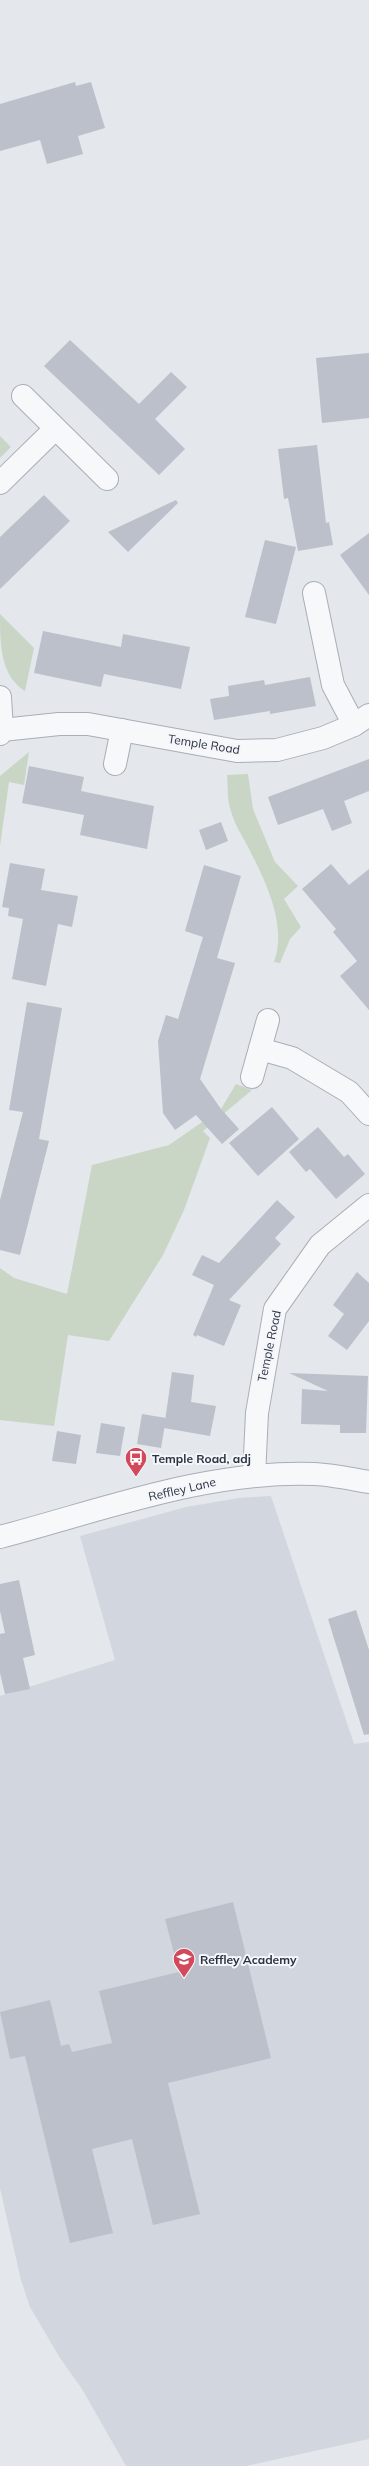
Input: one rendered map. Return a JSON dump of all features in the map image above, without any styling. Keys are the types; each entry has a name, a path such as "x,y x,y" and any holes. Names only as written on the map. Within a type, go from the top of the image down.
{"street":[{"path":"22,396 54,429 107,479"},
{"path":"0,484 54,429"},
{"name":"Temple Road","path":"1,732 59,724 88,724 237,751 277,750 323,738 361,720 333,685 314,593"},
{"path":"0,697 1,732"},
{"path":"115,764 122,730"},
{"path":"252,1076 268,1020"},
{"path":"260,1050 292,1058 349,1092 369,1114"},
{"name":"Temple Road","path":"254,1476 257,1412 275,1309 320,1245 369,1205"},
{"name":"Reffley Lane","path":"0,1537 195,1484 254,1476 316,1474 369,1482"}],"shaded area":[{"name":"Reffley Academy","path":"271,1496 354,1744 369,1742 369,2439 246,2466 126,2466 82,2389 60,2358 30,2307 21,2280 0,2188 0,1696 115,1660 80,1536 186,1507 239,1498"}],"green space":[{"path":"0,436 11,447 0,458"},
{"path":"0,614 34,648 25,691 17,685 6,668 1,647"},
{"path":"29,752 24,785 9,782 0,846 0,776"},
{"path":"248,774 253,809 275,862 298,886 284,899 301,927 290,939 280,963 274,962 278,947 278,932 272,902 267,887 232,815 229,802 227,775"},
{"path":"236,1084 252,1090 203,1131 210,1138 184,1210 163,1255 109,1341 68,1335 54,1426 0,1420 0,1268 14,1278 67,1294 92,1165 169,1145 221,1109"}],"building":[{"path":"75,82 76,86 91,82 105,128 78,136 83,154 47,164 40,140 0,151 0,104"},
{"path":"70,340 139,404 171,372 187,387 155,419 185,449 159,475 44,366"},
{"path":"369,353 369,418 322,423 316,358"},
{"path":"317,445 326,523 329,522 333,545 298,551 288,498 284,499 278,449"},
{"path":"44,495 70,521 0,589 0,537"},
{"path":"176,500 178,503 128,552 108,532"},
{"path":"369,533 369,595 340,555"},
{"path":"265,540 296,547 276,624 245,617"},
{"path":"43,631 121,647 123,634 190,647 181,689 104,674 101,687 34,673"},
{"path":"310,677 316,706 270,714 270,711 214,720 210,699 229,696 228,686 264,680 265,685"},
{"path":"369,759 369,791 344,801 352,823 332,831 323,809 278,825 268,797"},
{"path":"29,766 84,777 81,791 154,806 147,849 80,835 84,815 22,803"},
{"path":"221,822 228,841 206,850 199,830"},
{"path":"10,863 45,869 41,890 78,896 72,927 58,924 46,986 12,979 23,919 8,916 9,908 2,907"},
{"path":"331,864 349,885 369,869 369,1010 340,976 357,961 333,932 336,929 302,889"},
{"path":"204,865 241,876 217,958 235,963 200,1079 221,1109 239,1129 222,1144 196,1115 175,1130 163,1113 158,1041 166,1015 178,1019 203,937 185,931"},
{"path":"27,1002 62,1008 39,1139 49,1141 20,1255 0,1250 0,1200 23,1112 9,1110"},
{"path":"272,1107 299,1139 258,1176 229,1143"},
{"path":"318,1127 344,1157 348,1154 365,1174 336,1199 310,1169 306,1172 289,1152"},
{"path":"277,1200 295,1217 275,1238 281,1244 229,1300 241,1305 224,1346 197,1335 196,1337 193,1335 214,1285 192,1275 202,1255 219,1263"},
{"path":"357,1272 369,1283 369,1321 347,1350 328,1336 344,1314 333,1305"},
{"path":"172,1372 194,1375 191,1402 216,1406 210,1436 164,1428"},
{"path":"289,1373 368,1376 366,1433 340,1433 340,1425 301,1424 302,1389 328,1391"},
{"path":"142,1414 166,1418 161,1448 137,1444"},
{"path":"101,1423 125,1427 120,1456 96,1453"},
{"path":"57,1431 81,1435 76,1464 52,1461"},
{"path":"19,1580 35,1655 23,1658 30,1689 5,1694 0,1673 0,1634 5,1633 0,1611 0,1584"},
{"path":"356,1610 369,1650 369,1734 364,1735 328,1619"},
{"path":"233,1902 271,2058 168,2083 200,2214 153,2225 132,2139 92,2149 113,2233 70,2243 25,2056 10,2059 0,2012 50,2000 61,2046 69,2044 72,2052 112,2043 99,1991 179,1972 165,1919"}],"place":[{"name":"Temple Road, adj","path":"136,1478"},
{"name":"Reffley Academy","path":"184,1978"}]}
